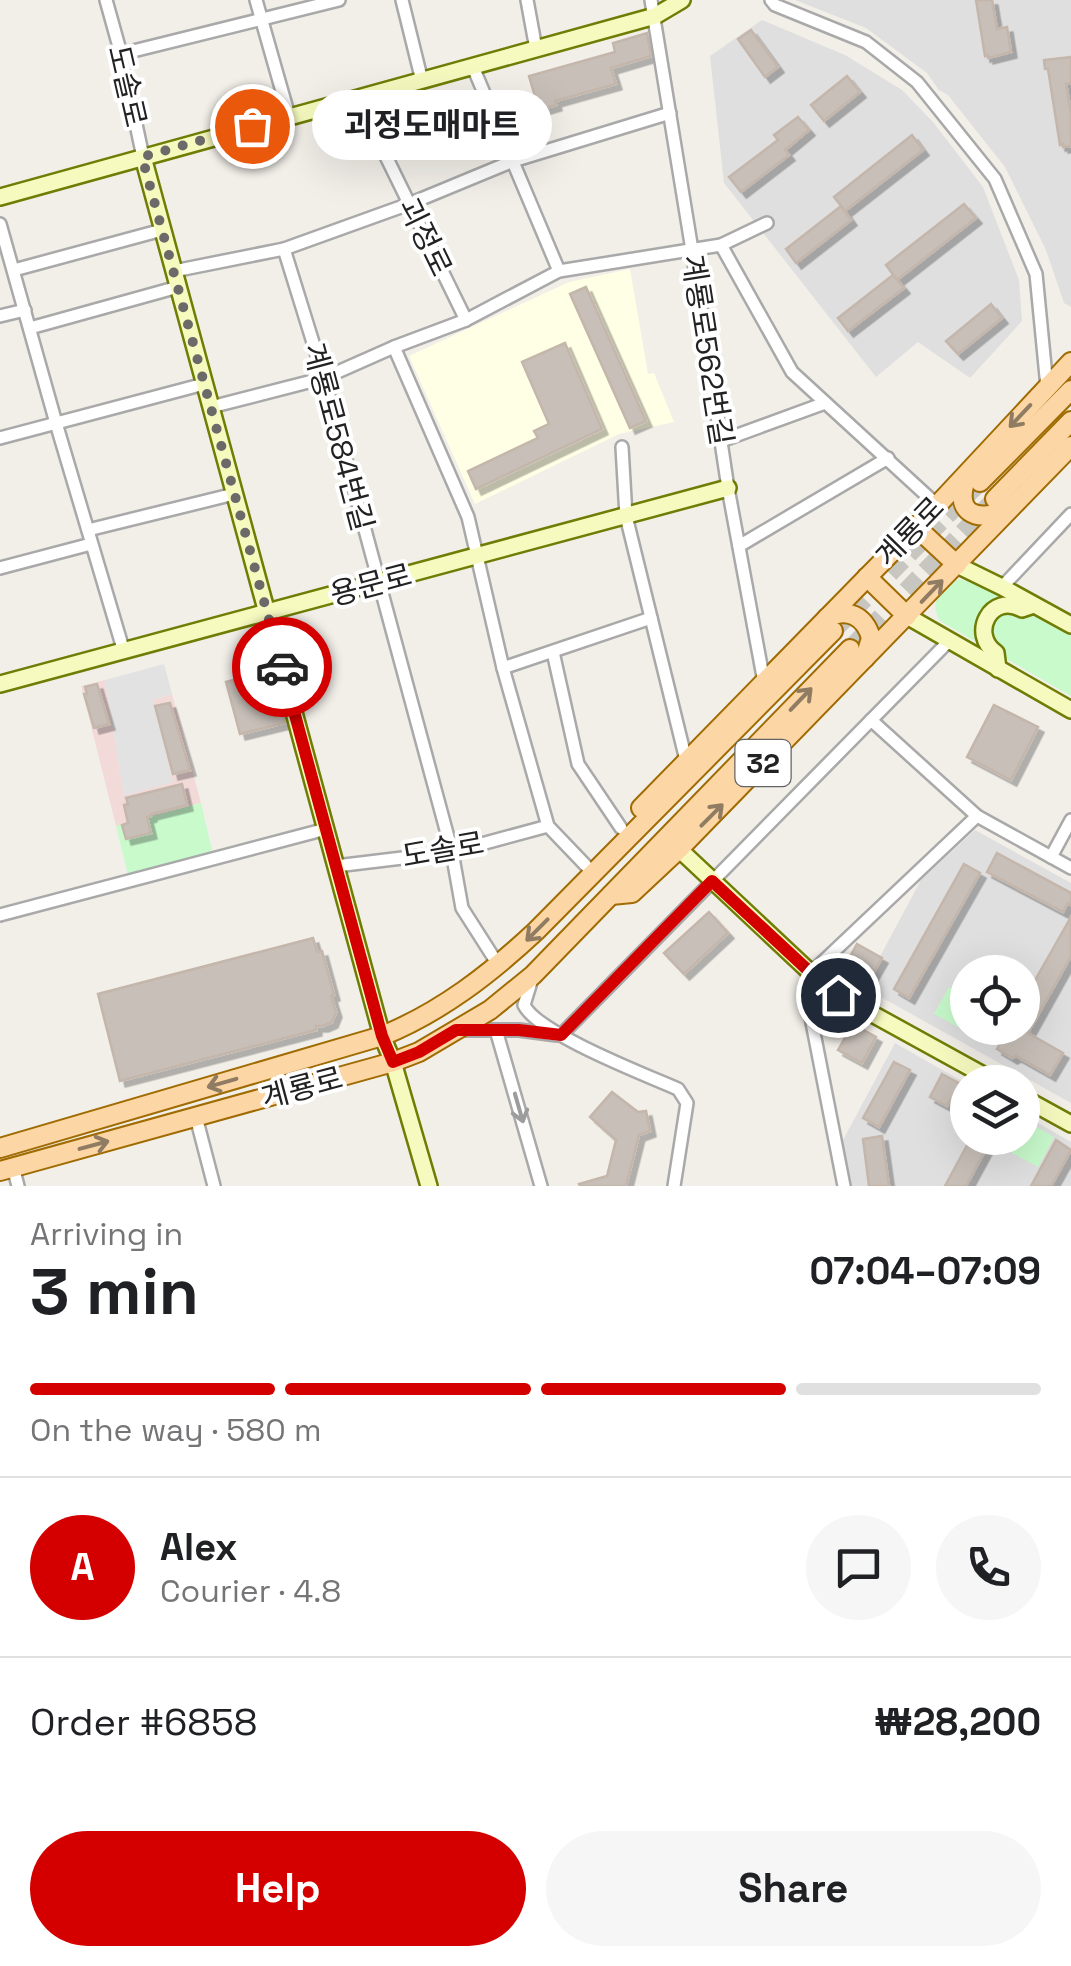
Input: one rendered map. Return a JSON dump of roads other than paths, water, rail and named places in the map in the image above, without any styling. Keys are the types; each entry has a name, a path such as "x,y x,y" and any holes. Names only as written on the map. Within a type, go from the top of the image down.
{"main road":[{"name":"계룡로","path":"974,477 1071,362"},
{"name":"계룡로","path":"0,1148 382,1036 415,1023 499,966 828,626 867,577 916,526 1071,390"},
{"name":"계룡로","path":"6,1169 393,1062 419,1052 490,1010 533,975 856,656 907,616 957,565 1071,421"},
{"name":"32","path":"1002,504 1071,446"},
{"path":"974,477 962,493 971,513 985,518 1002,504"},
{"path":"916,526 957,565"},
{"path":"867,577 907,616"},
{"path":"828,626 830,616 838,613 863,621 871,638 870,647 856,656"},
{"name":"계룡로","path":"599,866 609,842 686,760 764,682 828,626"},
{"name":"계룡로","path":"611,895 632,893 679,849 856,656"}],"street":[{"name":"도솔로","path":"106,0 142,157 382,1036 429,1186"},
{"path":"256,0 289,116"},
{"path":"121,54 339,0"},
{"path":"402,0 422,81"},
{"path":"527,0 536,49"},
{"path":"0,197 536,49 682,0"},
{"path":"771,0 866,42 917,82 996,179 1036,274 1047,388"},
{"name":"계룡로562번길","path":"653,8 728,488 764,682"},
{"path":"473,67 559,271"},
{"name":"괴정로","path":"358,100 466,320"},
{"path":"30,328 284,248 513,162 670,113"},
{"path":"211,407 324,378 466,320 559,271 721,245 767,223"},
{"path":"0,224 124,652"},
{"path":"14,270 162,230"},
{"path":"721,245 792,372 937,505"},
{"name":"계룡로584번길","path":"284,248 324,378 452,852 462,908 499,966"},
{"path":"0,316 24,310"},
{"path":"394,347 468,517 548,826 599,866"},
{"path":"0,438 204,384"},
{"path":"722,442 825,404"},
{"path":"622,447 626,516 686,760"},
{"path":"739,546 888,458"},
{"name":"용문로","path":"0,684 728,488"},
{"path":"88,530 234,494"},
{"path":"1002,587 1071,514"},
{"path":"0,568 92,544"},
{"path":"957,565 1071,625"},
{"path":"998,669 996,653 989,649 985,639 984,626 990,614 1000,605 1012,604 1022,609 1034,604"},
{"path":"907,616 1071,710"},
{"path":"504,668 651,618"},
{"path":"456,1030 561,1035 949,640"},
{"path":"553,652 578,764 622,828"},
{"path":"872,720 977,816 1071,868"},
{"path":"844,1186 808,1002 811,973 977,816"},
{"path":"1051,857 1071,820"},
{"name":"도솔로","path":"336,866 452,852 548,826"},
{"path":"0,915 326,829"},
{"path":"679,849 838,995 965,1065"},
{"path":"533,975 524,1005 527,1012 561,1035 678,1090 687,1103 674,1186"},
{"path":"496,1030 541,1186"},
{"path":"1040,1107 1071,1124"},
{"path":"196,1117 214,1186"},
{"path":"6,1169 18,1186"}],"tunnel":[{"path":"833,631 980,482"},
{"path":"850,649 995,499"}],"place":[{"name":"괴정도매마트","path":"252,126"}]}
